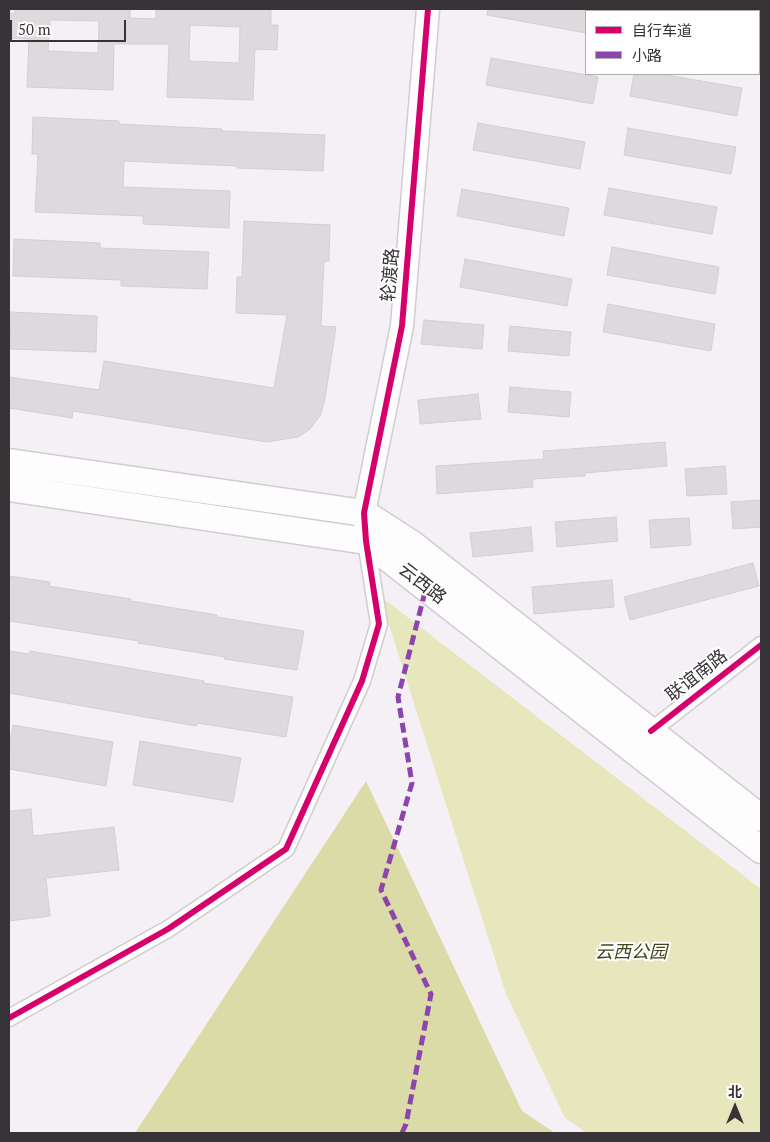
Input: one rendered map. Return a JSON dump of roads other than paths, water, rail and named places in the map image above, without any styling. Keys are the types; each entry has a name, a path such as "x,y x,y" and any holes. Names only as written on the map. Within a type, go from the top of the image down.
{"main road":[{"name":"轮渡路","path":"366,541 364,513 402,326 428,9"},
{"name":"云西路","path":"9,462 364,513 412,544 761,818"},
{"name":"云西路","path":"9,488 366,541 761,850"}],"street":[{"path":"9,1018 168,929 286,849 362,681 379,624 366,541"},
{"name":"联谊南路","path":"650,731 761,645"}],"park label":[{"name":"云西公园","path":"631,953"}]}
